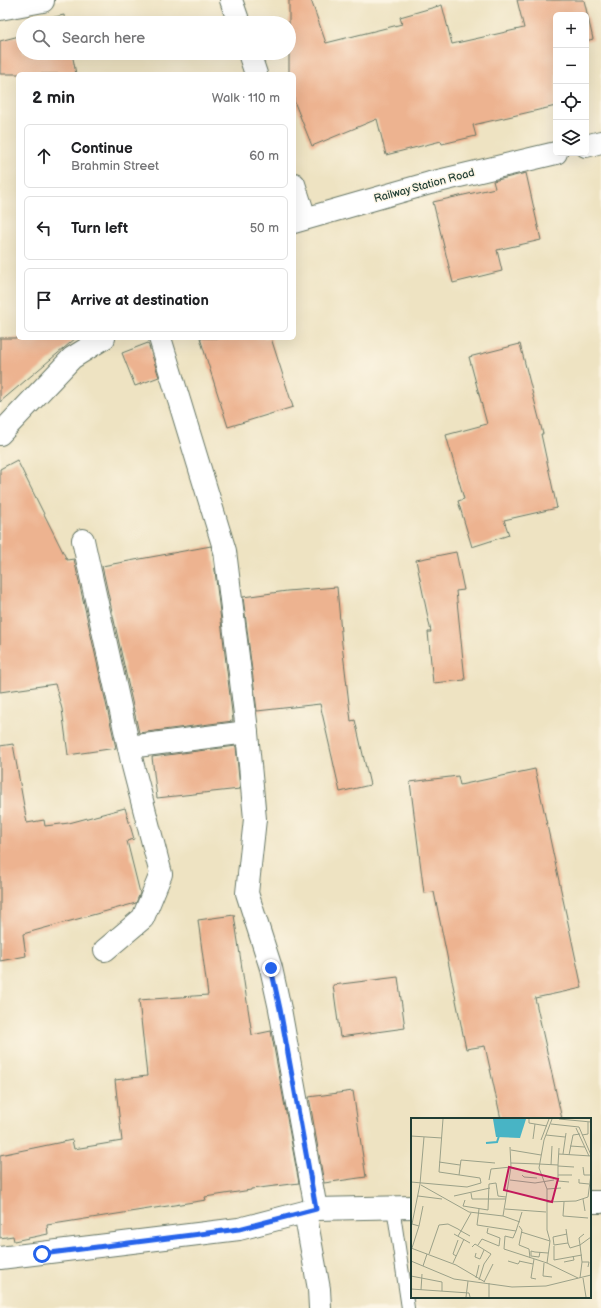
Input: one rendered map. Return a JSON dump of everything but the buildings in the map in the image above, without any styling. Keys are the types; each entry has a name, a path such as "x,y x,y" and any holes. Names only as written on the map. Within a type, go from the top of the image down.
{"street":[{"path":"0,9 43,1 42,0"},
{"path":"231,0 237,16"},
{"path":"251,60 255,72"},
{"path":"589,145 601,142"},
{"name":"Railway Station Road","path":"300,220 430,183 553,154"},
{"path":"296,196 300,220"},
{"path":"0,434 72,358 101,340"},
{"path":"161,340 225,551 247,732 255,819 247,893 271,968 280,1009 310,1210 320,1308"},
{"path":"83,540 129,747 162,874 142,918 105,950"},
{"path":"129,747 247,732"},
{"path":"0,1258 239,1229 310,1210 402,1207"}],"lane":[{"path":"402,1207 408,1308"}],"route":[{"path":"42,1254 239,1229 316,1209 280,1009 271,968"}]}
